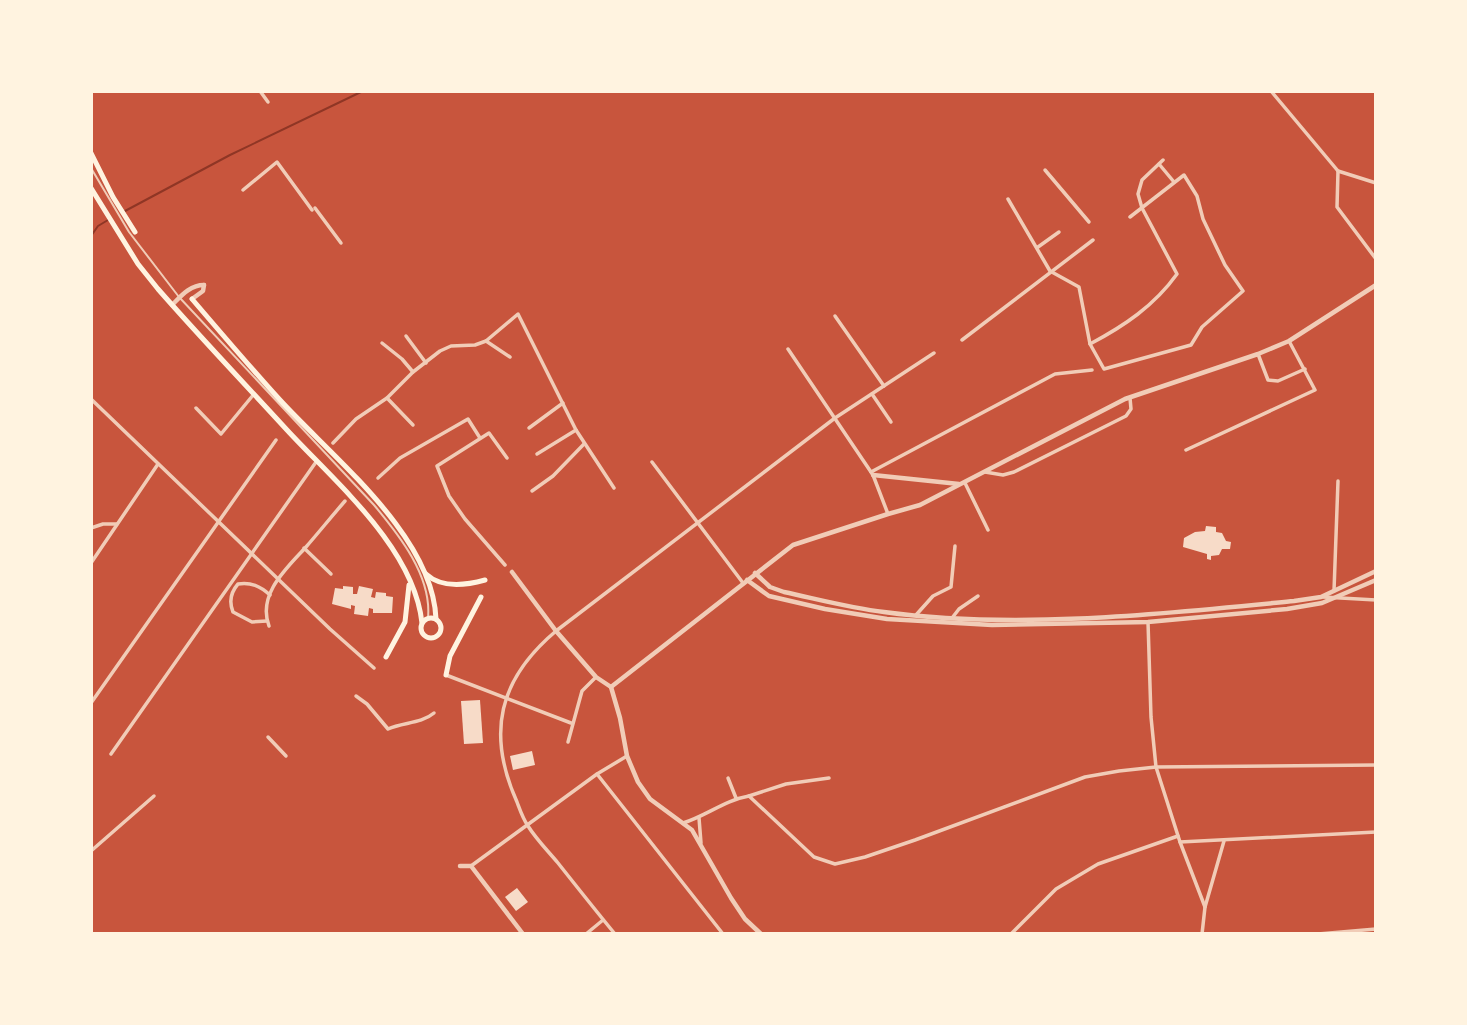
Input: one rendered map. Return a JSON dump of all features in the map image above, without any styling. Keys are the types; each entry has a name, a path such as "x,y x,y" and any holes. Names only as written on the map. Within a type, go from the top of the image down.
{"main road":[{"path":"91,153 112,199 132,232"},
{"path":"91,188 138,264 172,305 376,525 408,579 418,603 423,635 434,638 442,629 436,619 434,597 424,572 390,514 280,400 192,299"},
{"path":"424,572 431,579 460,585 485,580"},
{"path":"386,657 405,622 410,593 408,579"},
{"path":"446,675 450,656 481,597"},
{"path":"422,623 428,618 436,619"}],"street":[{"path":"260,91 268,102"},
{"path":"1270,91 1338,171 1376,183"},
{"path":"243,190 277,162 341,243"},
{"path":"1090,344 1127,324 1165,290 1177,274 1142,208 1138,194 1142,180 1161,162 1174,183"},
{"path":"1045,170 1089,222"},
{"path":"1338,171 1337,207 1376,259"},
{"path":"1008,199 1050,271 1079,286 1090,344 1104,369 1191,345 1202,327 1243,291 1225,265 1203,219 1197,196 1184,176 1130,217"},
{"path":"1038,247 1059,232"},
{"path":"962,340 1093,240"},
{"path":"172,305 198,285 204,285 203,291 192,299"},
{"path":"611,687 793,545 920,505 1130,398 1289,341 1376,285"},
{"path":"333,443 356,419 387,398 413,372 440,351 451,346 475,345 486,341 518,314 576,430 614,488"},
{"path":"835,316 884,386"},
{"path":"406,336 426,363"},
{"path":"486,341 510,357"},
{"path":"1186,450 1315,390 1289,341"},
{"path":"382,344 402,359 413,372"},
{"path":"788,349 872,473 888,513"},
{"path":"615,934 528,825 508,782 500,724 505,699 529,655 556,631 835,418 934,352"},
{"path":"1258,354 1268,380 1278,381 1305,369"},
{"path":"872,473 1055,374 1093,370"},
{"path":"195,408 221,435 254,394"},
{"path":"872,394 891,422"},
{"path":"387,398 413,425"},
{"path":"985,472 1003,475 1014,472 1126,416 1131,409 1130,398"},
{"path":"91,400 374,668"},
{"path":"529,428 563,403"},
{"path":"379,478 400,458 468,419 480,438"},
{"path":"537,454 576,430"},
{"path":"505,565 449,496 438,466 489,433 507,458"},
{"path":"91,703 276,440"},
{"path":"532,491 553,476 584,444"},
{"path":"111,754 316,462"},
{"path":"652,462 745,581 769,596 825,610 936,624 1148,622 1318,604 1376,580"},
{"path":"91,563 158,464"},
{"path":"872,473 963,483"},
{"path":"1334,591 1338,481"},
{"path":"963,483 988,530"},
{"path":"269,626 266,609 278,579 345,501"},
{"path":"91,528 103,524 117,524"},
{"path":"916,615 933,596 951,587 956,546"},
{"path":"304,548 331,574"},
{"path":"1321,597 1376,571"},
{"path":"512,572 556,631 596,677 611,687 627,756 638,782 650,799 683,823 701,843 731,898 745,919 761,934"},
{"path":"755,573 770,587 784,592 883,612 952,618 1069,619 1206,610 1321,597 1376,600"},
{"path":"267,621 252,622 233,612 231,600 238,584 260,586 270,595"},
{"path":"952,618 959,609 978,596"},
{"path":"1148,622 1151,717 1156,767 1180,842 1205,907"},
{"path":"446,675 571,723"},
{"path":"568,742 571,723 582,691 596,677"},
{"path":"356,696 367,704 387,729 425,720 434,713"},
{"path":"268,737 286,757"},
{"path":"460,866 471,866 597,774 627,756"},
{"path":"749,796 814,857 835,864 915,840 1085,778 1156,767 1376,765"},
{"path":"597,774 723,934"},
{"path":"728,778 736,798"},
{"path":"683,823 699,818 736,798 786,784 829,778"},
{"path":"91,851 154,796"},
{"path":"699,818 701,843"},
{"path":"1180,842 1376,832"},
{"path":"1011,934 1056,889 1098,864 1178,836"},
{"path":"1202,934 1205,907 1224,840"},
{"path":"471,866 523,934"},
{"path":"586,934 603,920"},
{"path":"1318,934 1376,929"}],"lane":[{"path":"91,168 112,199"},
{"path":"132,232 179,297 395,530 427,594 428,618"}],"building":[{"path":"1206,526 1216,527 1216,532 1222,533 1226,541 1231,542 1230,549 1222,549 1219,555 1211,556 1211,560 1207,559 1207,554 1183,547 1184,538 1195,532 1205,531"},
{"path":"343,586 353,587 353,594 357,594 359,586 373,589 371,597 375,598 376,592 386,593 386,596 393,597 392,613 373,613 373,609 369,608 368,616 354,614 355,606 351,605 351,609 332,604 335,588 343,589"},
{"path":"480,700 483,743 464,744 461,701"},
{"path":"532,751 535,765 513,770 510,756"},
{"path":"517,888 528,902 516,911 505,897"}],"waterway":[{"path":"125,211 230,155 363,91"},
{"path":"91,236 98,226 108,220"}]}
